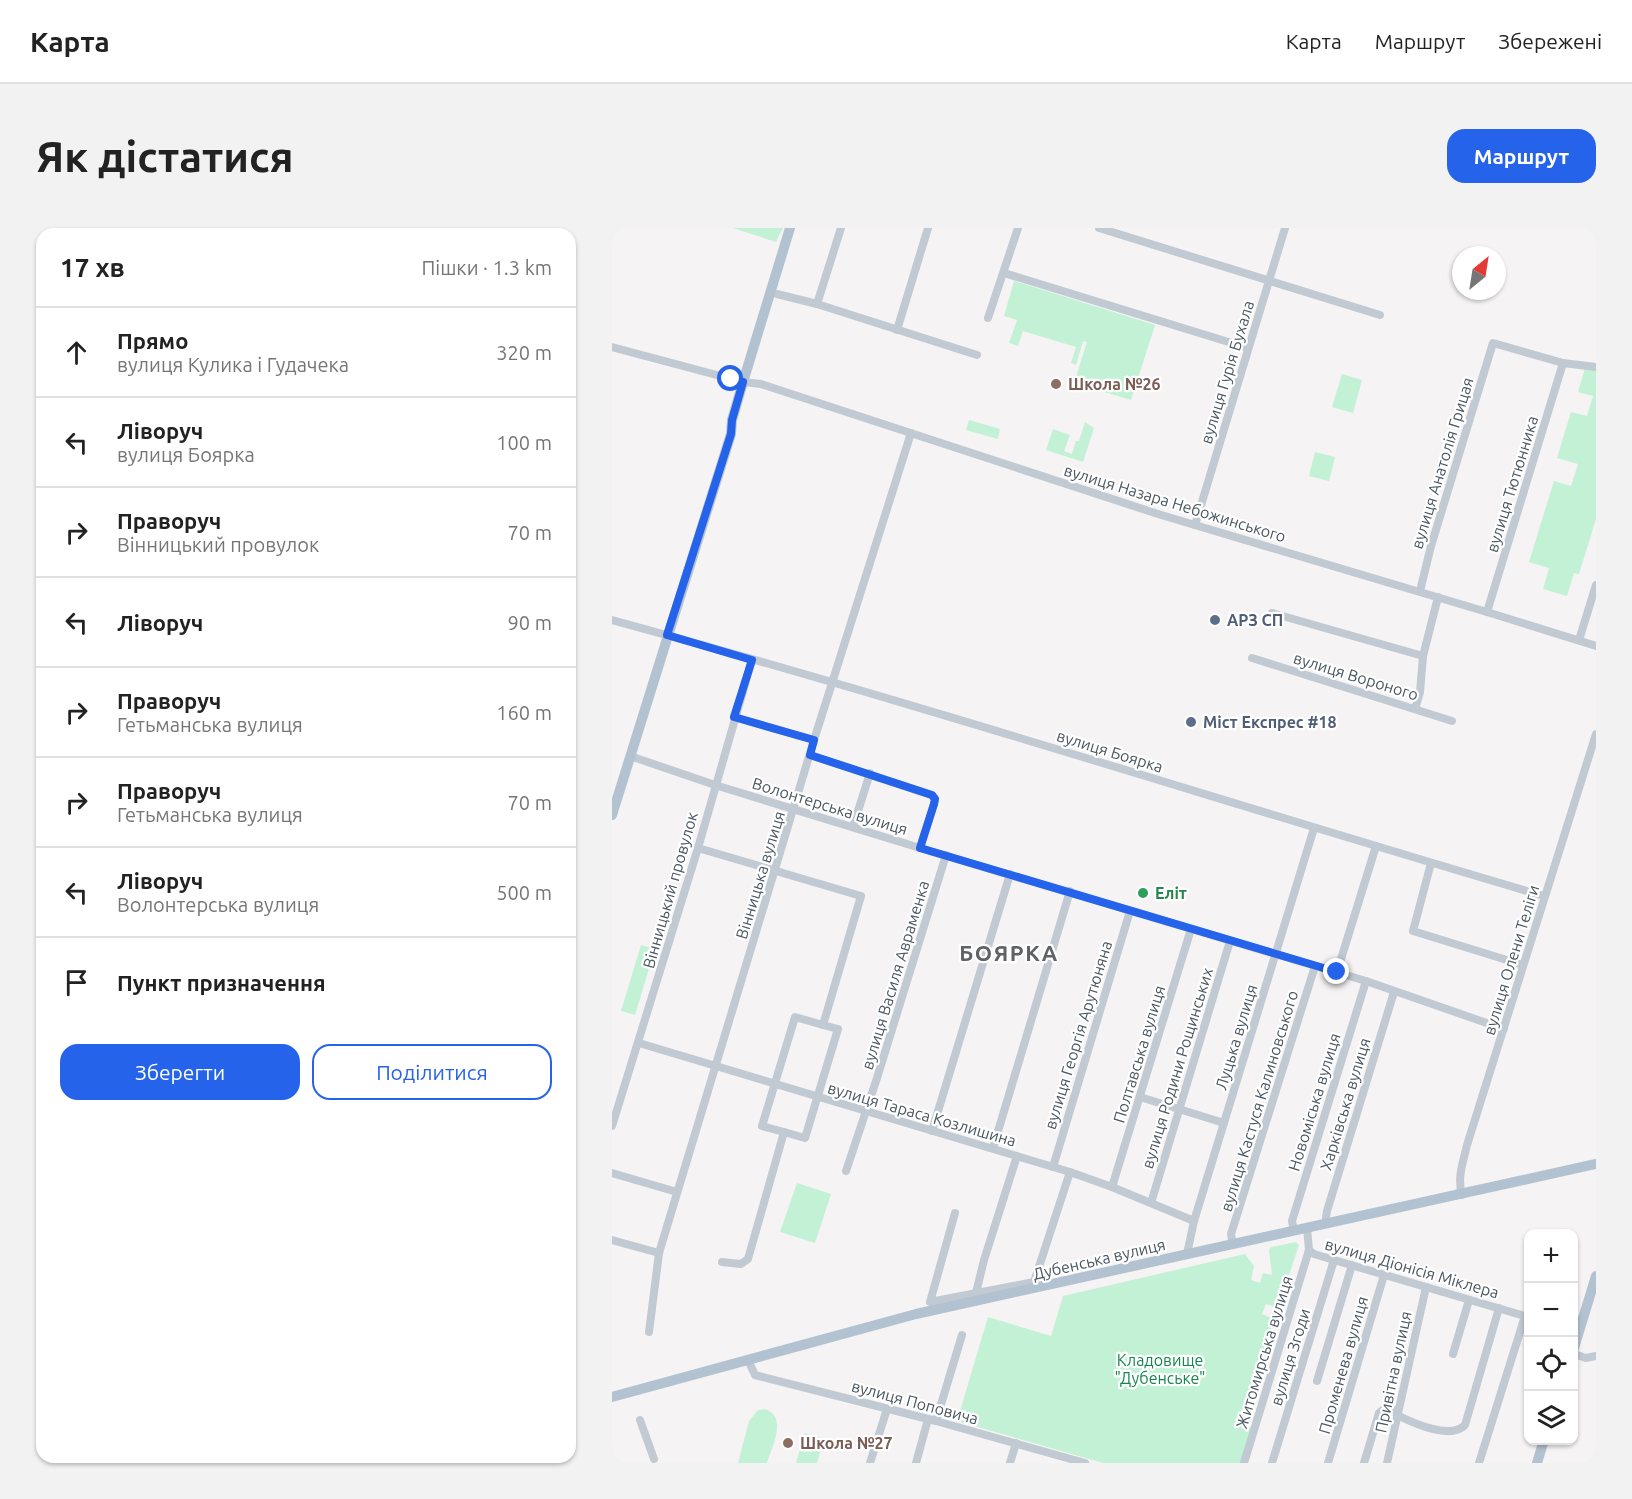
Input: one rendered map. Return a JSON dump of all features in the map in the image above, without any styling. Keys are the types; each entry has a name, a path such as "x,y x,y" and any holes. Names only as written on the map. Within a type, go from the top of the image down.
{"main road":[{"path":"747,383 790,228"},
{"path":"612,815 731,434 732,420 747,383 798,228"},
{"name":"Дубенська вулиця","path":"612,1397 975,1297 1233,1245 1596,1164"},
{"path":"1578,1326 1596,1276"},
{"path":"1537,1463 1542,1445"}],"street":[{"path":"817,304 841,228"},
{"path":"897,330 928,228"},
{"path":"988,318 1018,228"},
{"path":"1099,228 1380,315"},
{"name":"вулиця Гурія Бухала","path":"1194,525 1285,228"},
{"path":"1004,273 1248,348"},
{"path":"777,294 817,304 976,355"},
{"name":"вулиця Анатолія Грицая","path":"1420,591 1431,546 1492,343 1563,363"},
{"name":"вулиця Назара Небожинського","path":"612,347 747,383 760,384 1194,525 1420,591 1596,646"},
{"path":"1563,363 1596,367"},
{"name":"вулиця Тютюнника","path":"1487,612 1563,363"},
{"name":"Вінницька вулиця","path":"649,1332 659,1253 814,740 911,433"},
{"path":"1579,640 1596,585"},
{"path":"1415,709 1420,692 1423,656 1438,597"},
{"path":"1272,613 1423,656"},
{"name":"вулиця Боярка","path":"612,620 1014,735 1544,896"},
{"name":"вулиця Вороного","path":"1252,658 1452,721"},
{"name":"Вінницький провулок","path":"612,1126 698,848 752,660"},
{"path":"734,717 814,740"},
{"name":"вулиця Олени Теліги","path":"1462,1195 1459,1184 1460,1173 1596,734"},
{"path":"810,755 932,795 935,799 920,848"},
{"name":"Волонтерська вулиця","path":"630,756 715,785 920,848 1366,981 1504,1029"},
{"path":"853,827 870,773"},
{"name":"Луцька вулиця","path":"1187,1254 1194,1221 1314,828"},
{"path":"1337,972 1376,846"},
{"path":"698,848 861,896 823,1025"},
{"name":"вулиця Василя Авраменка","path":"846,1171 878,1078 946,855"},
{"path":"1431,863 1413,931 1523,965"},
{"path":"932,1131 1010,874"},
{"path":"993,1149 1070,891"},
{"name":"вулиця Георгія Арутюняна","path":"1053,1167 1130,911"},
{"name":"Полтавська вулиця","path":"1112,1186 1191,929"},
{"name":"вулиця Родини Рощинських","path":"1150,1203 1230,941"},
{"name":"вулиця Кастуся Калиновського","path":"1233,1245 1231,1234 1315,966"},
{"name":"Новоміська вулиця","path":"1294,1231 1292,1221 1366,981"},
{"name":"Харківська вулиця","path":"1325,1224 1394,992"},
{"path":"795,1017 838,1029 805,1138 762,1126 775,1084 795,1017"},
{"name":"вулиця Тараса Козлишина","path":"639,1043 1070,1172 1112,1186 1194,1221"},
{"path":"1140,1096 1224,1123"},
{"path":"722,1262 741,1264 748,1259 784,1132"},
{"path":"975,1297 984,1260 1017,1156"},
{"path":"955,1213 930,1302 975,1297 1034,1282 1070,1172"},
{"path":"612,1173 677,1192"},
{"name":"вулиця Діонісія Міклера","path":"1307,1228 1309,1250 1314,1254 1524,1316"},
{"path":"612,1240 659,1253"},
{"name":"Житомирська вулиця","path":"1244,1463 1309,1250"},
{"name":"вулиця Згоди","path":"1272,1463 1334,1260"},
{"path":"1317,1381 1352,1265"},
{"name":"Променева вулиця","path":"1328,1463 1384,1275"},
{"name":"Привітна вулиця","path":"1387,1463 1426,1287"},
{"path":"1453,1354 1469,1300"},
{"path":"1364,1463 1379,1413 1385,1408 1446,1433 1461,1430 1465,1425 1499,1308"},
{"path":"1479,1463 1524,1326"},
{"path":"916,1463 962,1335"},
{"path":"1578,1355 1586,1358 1596,1356"},
{"name":"вулиця Поповича","path":"748,1360 755,1375 932,1420 1084,1463"},
{"path":"870,1463 887,1409"},
{"path":"640,1420 654,1459"},
{"path":"1010,1463 1016,1443"}],"green space":[{"path":"733,228 783,228 776,242"},
{"path":"1014,281 1155,325 1131,400 1074,383 1087,342 1083,341 1076,365 1071,363 1076,347 1023,331 1018,346 1009,343 1017,320 1004,316"},
{"path":"1585,368 1596,369 1596,519 1579,574 1574,573 1567,596 1543,589 1549,568 1529,562 1554,481 1571,486 1578,464 1557,458 1571,412 1587,416 1593,396 1578,392"},
{"path":"1342,374 1362,380 1353,413 1332,407"},
{"path":"969,420 1000,429 998,439 966,430"},
{"path":"1085,422 1094,428 1083,462 1046,450 1053,429 1070,435 1064,451 1072,454"},
{"path":"1315,452 1335,457 1329,481 1309,476"},
{"path":"641,945 655,949 635,1015 621,1011"},
{"path":"797,1183 831,1194 815,1243 780,1232"},
{"name":"Кладовище \"Дубенське\"","path":"1296,1242 1299,1245 1278,1308 1266,1304 1262,1314 1274,1319 1242,1424 1254,1429 1243,1463 1103,1463 957,1421 988,1317 1051,1336 1063,1296 1245,1254 1254,1266 1251,1280 1260,1283 1263,1273 1272,1275 1269,1250 1271,1247"},
{"path":"765,1409 776,1418 777,1425 775,1441 767,1463 738,1463 749,1421 758,1410"},
{"path":"805,1433 824,1439 817,1463 796,1463"}],"place":[{"name":"Школа №26","path":"1056,384"},
{"name":"АРЗ СП","path":"1215,620"},
{"name":"Міст Експрес #18","path":"1191,722"},
{"name":"Еліт","path":"1143,893"},
{"name":"Школа №27","path":"788,1443"}],"district":[{"name":"БОЯРКА","path":"1009,953"}],"route":[{"path":"731,379 743,382 732,420 731,434 667,635 752,660 734,717 814,740 810,755 932,795 935,799 934,804 920,848 1337,972"}]}
